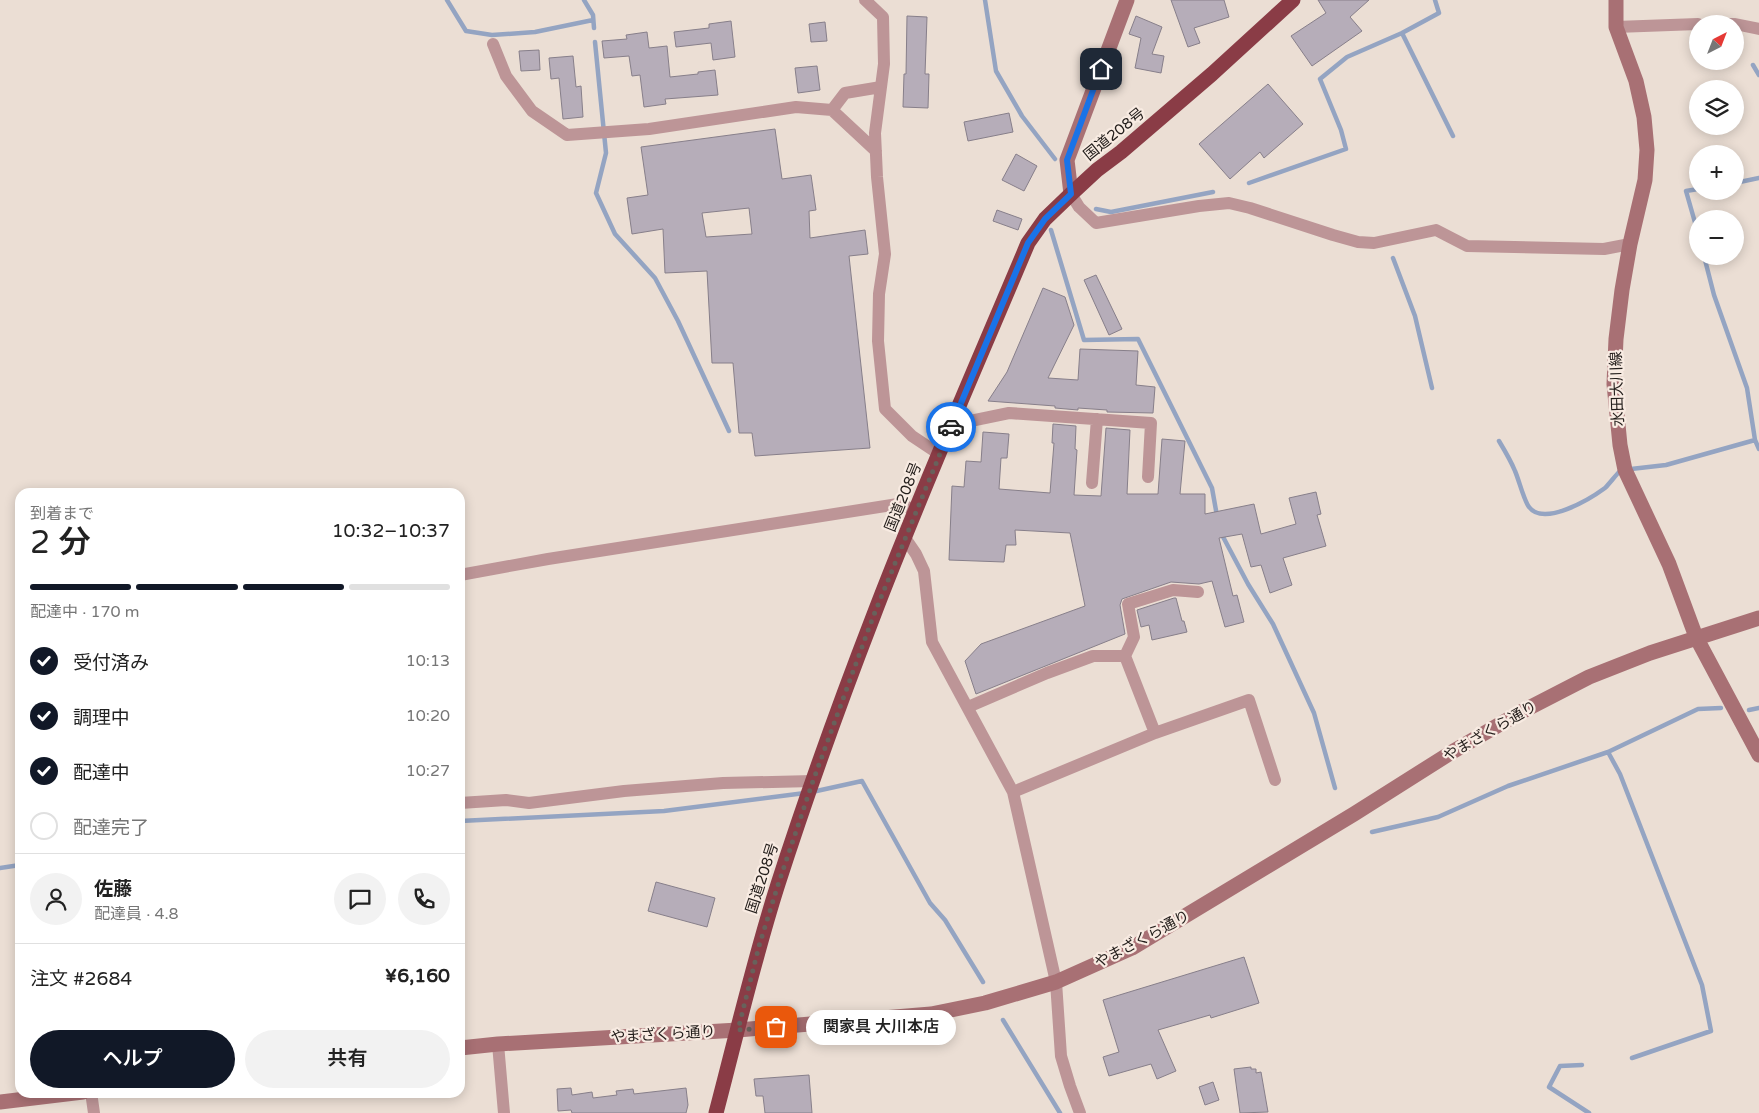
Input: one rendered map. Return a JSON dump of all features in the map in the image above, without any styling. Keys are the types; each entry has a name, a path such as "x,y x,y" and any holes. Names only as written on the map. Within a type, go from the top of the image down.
{"highway":[{"name":"国道208号","path":"716,1113 759,946 812,784 873,617 1028,243 1045,219 1071,194 1205,80 1293,0"}],"street":[{"path":"865,0 882,17 884,64 875,133 877,177 885,254 879,294 878,341 885,409 912,436 939,454"},
{"path":"1127,0 1067,160 1071,194 1079,207 1096,223 1229,203 1358,242 1374,243 1436,230 1467,246 1604,249 1630,244"},
{"name":"水田大川線","path":"1616,0 1616,28 1636,81 1644,116 1647,150 1645,180 1630,244 1622,290 1616,348 1614,384 1620,445 1625,470 1669,564 1696,637 1759,755"},
{"path":"1616,28 1689,24"},
{"path":"1744,26 1759,29"},
{"path":"493,44 506,76 532,111 567,135 649,129 796,107 832,110 876,151"},
{"path":"832,110 845,93 881,87"},
{"path":"951,425 1009,414 1151,423 1148,477"},
{"path":"1092,483 1097,419"},
{"path":"465,574 548,559 898,504 916,510"},
{"path":"905,538 916,554 924,571 932,642 1013,792 1056,982 1061,1056 1080,1113"},
{"path":"1155,733 1125,656 1134,637 1128,604 1173,590 1198,592"},
{"name":"やまざくら通り","path":"465,1047 738,1030 931,1014 985,1003 1056,982 1132,948 1521,712 1589,678 1650,653 1759,618"},
{"path":"968,707 1047,673 1093,656 1125,656"},
{"path":"1013,792 1155,733 1249,700 1275,780"},
{"path":"465,803 506,800 529,803 624,791 713,784 812,784"},
{"path":"498,1044 504,1113"},
{"path":"0,1102 33,1098"},
{"path":"92,1098 94,1113"}],"building":[{"path":"1171,0 1224,0 1229,17 1194,28 1200,43 1188,47"},
{"path":"1318,0 1369,0 1350,17 1362,31 1312,66 1291,36 1326,13"},
{"path":"907,16 927,17 925,74 929,74 928,108 903,107 904,74 906,74"},
{"path":"1136,16 1162,27 1152,54 1164,56 1161,73 1135,68 1141,38 1129,34"},
{"path":"731,21 735,57 713,60 711,43 676,47 674,32 709,28 709,24"},
{"path":"825,22 827,41 811,42 809,24"},
{"path":"647,32 649,48 667,46 670,77 715,70 718,95 665,99 666,104 644,107 640,75 632,76 629,56 604,58 602,41 627,39 626,35"},
{"path":"539,50 540,70 521,71 519,51"},
{"path":"573,56 576,87 581,86 583,117 563,119 559,78 551,79 549,58"},
{"path":"817,66 820,90 798,93 795,68"},
{"path":"1268,84 1303,124 1264,158 1260,152 1230,179 1199,144"},
{"path":"1009,113 1013,132 968,141 964,122"},
{"path":"775,129 782,179 811,175 816,210 809,211 810,238 865,230 868,254 849,256 870,448 755,456 752,433 739,433 733,363 712,363 707,271 665,273 663,229 632,234 627,198 648,195 641,147","holes":["749,208 752,234 706,237 702,213"]},
{"path":"1016,154 1037,166 1024,191 1002,180"},
{"path":"997,210 1022,219 1018,230 993,221"},
{"path":"1096,275 1122,329 1109,335 1084,280"},
{"path":"1043,288 1065,297 1074,325 1048,378 1078,380 1080,349 1138,351 1136,385 1155,387 1153,413 1107,412 1107,410 1078,408 1078,410 1055,408 1055,406 988,401 1007,372"},
{"path":"1053,424 1076,426 1075,449 1077,450 1074,495 1101,496 1106,428 1130,430 1127,494 1158,494 1162,439 1185,441 1180,494 1205,494 1205,514 1254,504 1261,534 1296,524 1289,498 1316,492 1321,514 1317,515 1326,546 1283,558 1292,585 1270,593 1261,565 1251,567 1242,534 1219,538 1233,596 1237,595 1244,622 1225,627 1212,581 1199,584 1171,582 1122,599 1120,605 1125,634 976,694 965,661 981,644 1085,606 1070,533 1015,530 1016,545 1006,545 1004,562 949,560 952,486 964,487 966,461 981,462 983,432 1009,434 1007,458 1001,458 999,489 1050,493 1054,443 1052,443"},
{"path":"1176,598 1187,632 1152,640 1149,625 1141,627 1137,610"},
{"path":"656,882 715,898 707,927 648,911"},
{"path":"1244,957 1259,1003 1211,1018 1210,1015 1158,1030 1176,1071 1157,1079 1151,1064 1109,1076 1103,1057 1119,1052 1103,1000"},
{"path":"1251,1067 1251,1069 1256,1069 1256,1073 1261,1072 1268,1112 1240,1113 1234,1069"},
{"path":"809,1075 812,1113 765,1113 763,1096 756,1096 754,1079"},
{"path":"1213,1082 1219,1100 1205,1105 1199,1087"},
{"path":"571,1088 572,1095 592,1092 593,1098 617,1095 616,1091 633,1089 634,1094 686,1088 688,1105 686,1113 572,1113 571,1110 558,1111 557,1089"}],"waterway":[{"path":"447,0 466,31 492,35 535,32 593,20"},
{"path":"584,0 593,15 594,28"},
{"path":"985,0 996,71 1022,116 1055,159"},
{"path":"1249,183 1346,149 1341,130 1320,79 1347,57 1402,33 1439,13 1435,0"},
{"path":"1402,33 1453,136"},
{"path":"595,42 606,153 596,193 615,234 655,278 678,321 729,431"},
{"path":"1753,65 1759,75"},
{"path":"1744,181 1759,178"},
{"path":"1689,190 1686,191 1691,210"},
{"path":"1096,209 1111,212 1213,192"},
{"path":"1051,230 1084,340 1138,339 1212,488 1217,516"},
{"path":"1393,258 1415,316 1432,388"},
{"path":"1706,265 1714,295 1747,388 1755,440 1759,449"},
{"path":"1631,469 1666,465 1755,440"},
{"path":"1499,441 1517,475 1527,504 1536,512 1545,514 1556,513 1578,504 1605,488 1620,471"},
{"path":"1221,533 1248,584 1273,624 1314,713 1335,788"},
{"path":"1372,832 1438,817 1508,786 1608,752 1698,709 1721,708"},
{"path":"1749,710 1759,708"},
{"path":"1608,752 1620,774 1702,985 1711,1031 1632,1058"},
{"path":"812,792 862,781 930,903 945,920 983,982"},
{"path":"465,821 664,811 805,793"},
{"path":"0,868 15,866"},
{"path":"1003,1020 1060,1113"},
{"path":"1582,1065 1560,1066 1549,1087 1589,1113"}],"way so far":[{"path":"776,1027 738,1030 759,946 804,807 873,617 951,427"}],"place":[{"name":"関家具 大川本店","path":"776,1027"}],"route":[{"path":"951,427 1028,243 1045,219 1071,194 1067,160 1101,69"}]}
